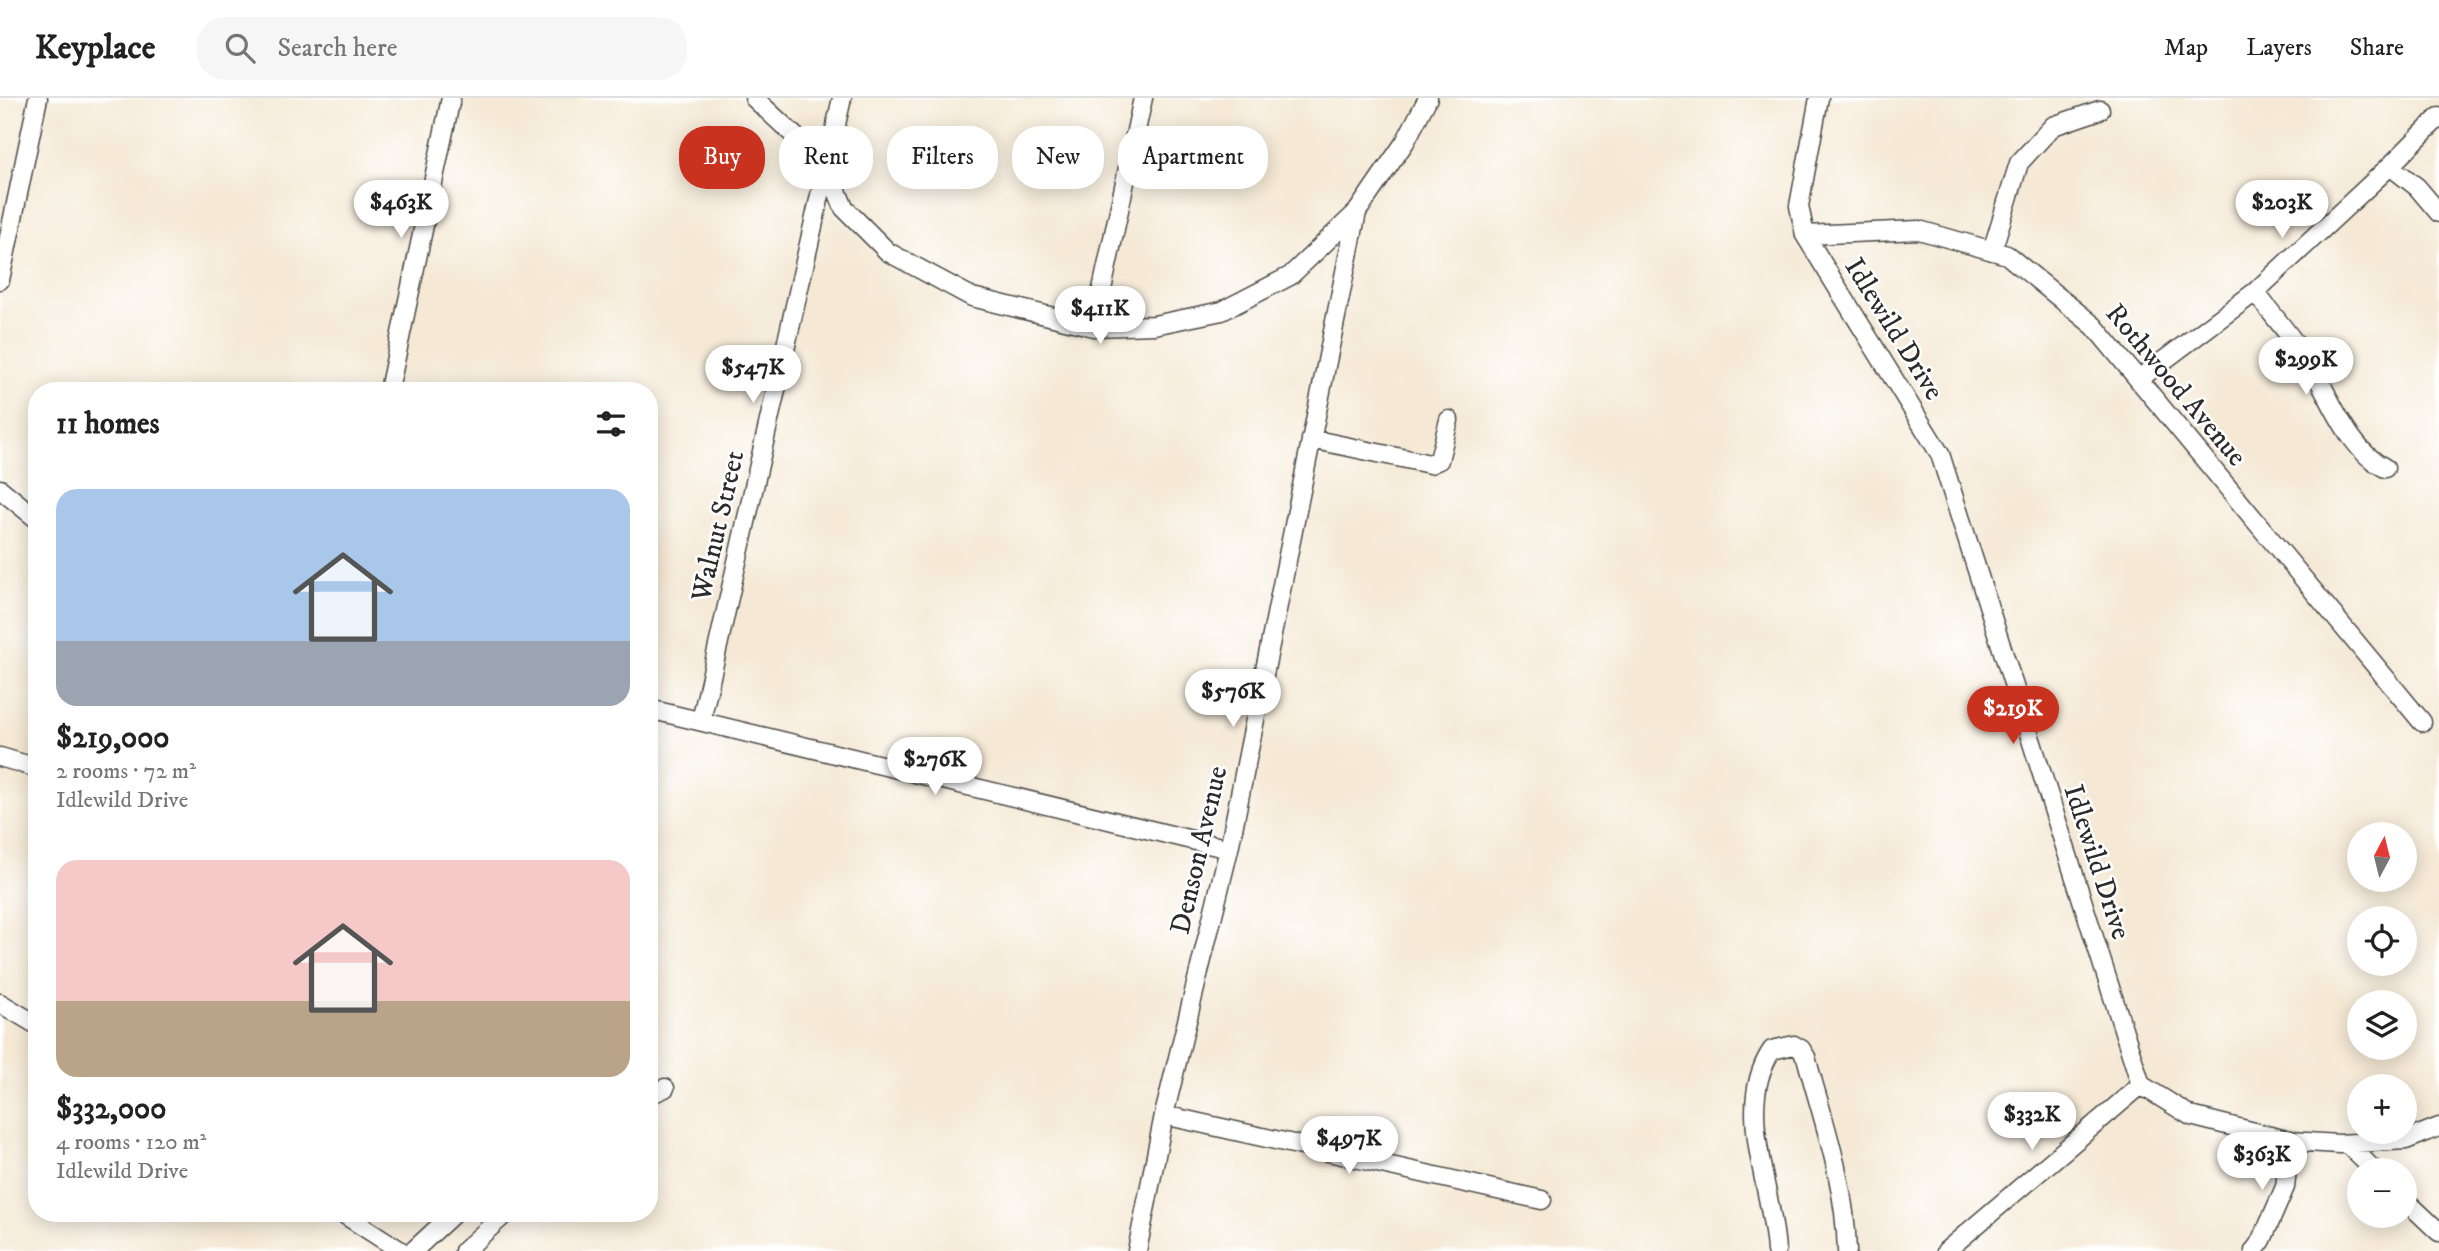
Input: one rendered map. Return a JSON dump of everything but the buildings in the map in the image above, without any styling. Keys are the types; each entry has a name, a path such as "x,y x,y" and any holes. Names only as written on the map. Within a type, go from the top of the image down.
{"street":[{"path":"0,280 38,98"},
{"path":"391,382 451,98"},
{"path":"754,98 784,126"},
{"name":"Walnut Street","path":"836,126 842,98"},
{"path":"1094,327 1143,98"},
{"path":"836,189 844,208 888,252 972,296 1094,327 1154,325 1222,311 1290,276 1357,212 1405,142 1428,98"},
{"name":"Idlewild Drive","path":"1819,98 1799,206 1805,235 1940,454 2141,1085"},
{"path":"1992,251 2018,163 2053,126 2100,110"},
{"path":"2138,379 2255,292 2439,117"},
{"path":"2390,166 2417,187 2439,213"},
{"name":"Walnut Street","path":"701,721 822,189"},
{"name":"Denson Avenue","path":"1136,1251 1164,1115 1229,849 1357,212"},
{"name":"Rothwood Avenue","path":"1805,235 1919,230 2007,255 2094,326 2422,722"},
{"path":"2255,292 2310,364 2348,431 2373,462 2385,468"},
{"path":"1311,439 1430,464 1439,460 1448,420"},
{"path":"0,489 28,512"},
{"path":"658,711 1229,849"},
{"path":"0,757 28,765"},
{"path":"0,1003 28,1020"},
{"path":"1776,1251 1755,1116 1763,1063 1772,1050 1794,1045 1801,1049 1806,1057 1839,1176 1844,1201 1847,1251"},
{"path":"1947,1250 2141,1085 2191,1116 2290,1141 2347,1144 2362,1158"},
{"path":"1164,1115 1542,1200"},
{"path":"2417,1136 2439,1127"},
{"path":"2254,1251 2262,1240 2285,1187 2290,1141"},
{"path":"2417,1211 2439,1232"},
{"path":"356,1222 401,1251"},
{"path":"413,1251 444,1222"},
{"path":"464,1251 496,1222"}]}
